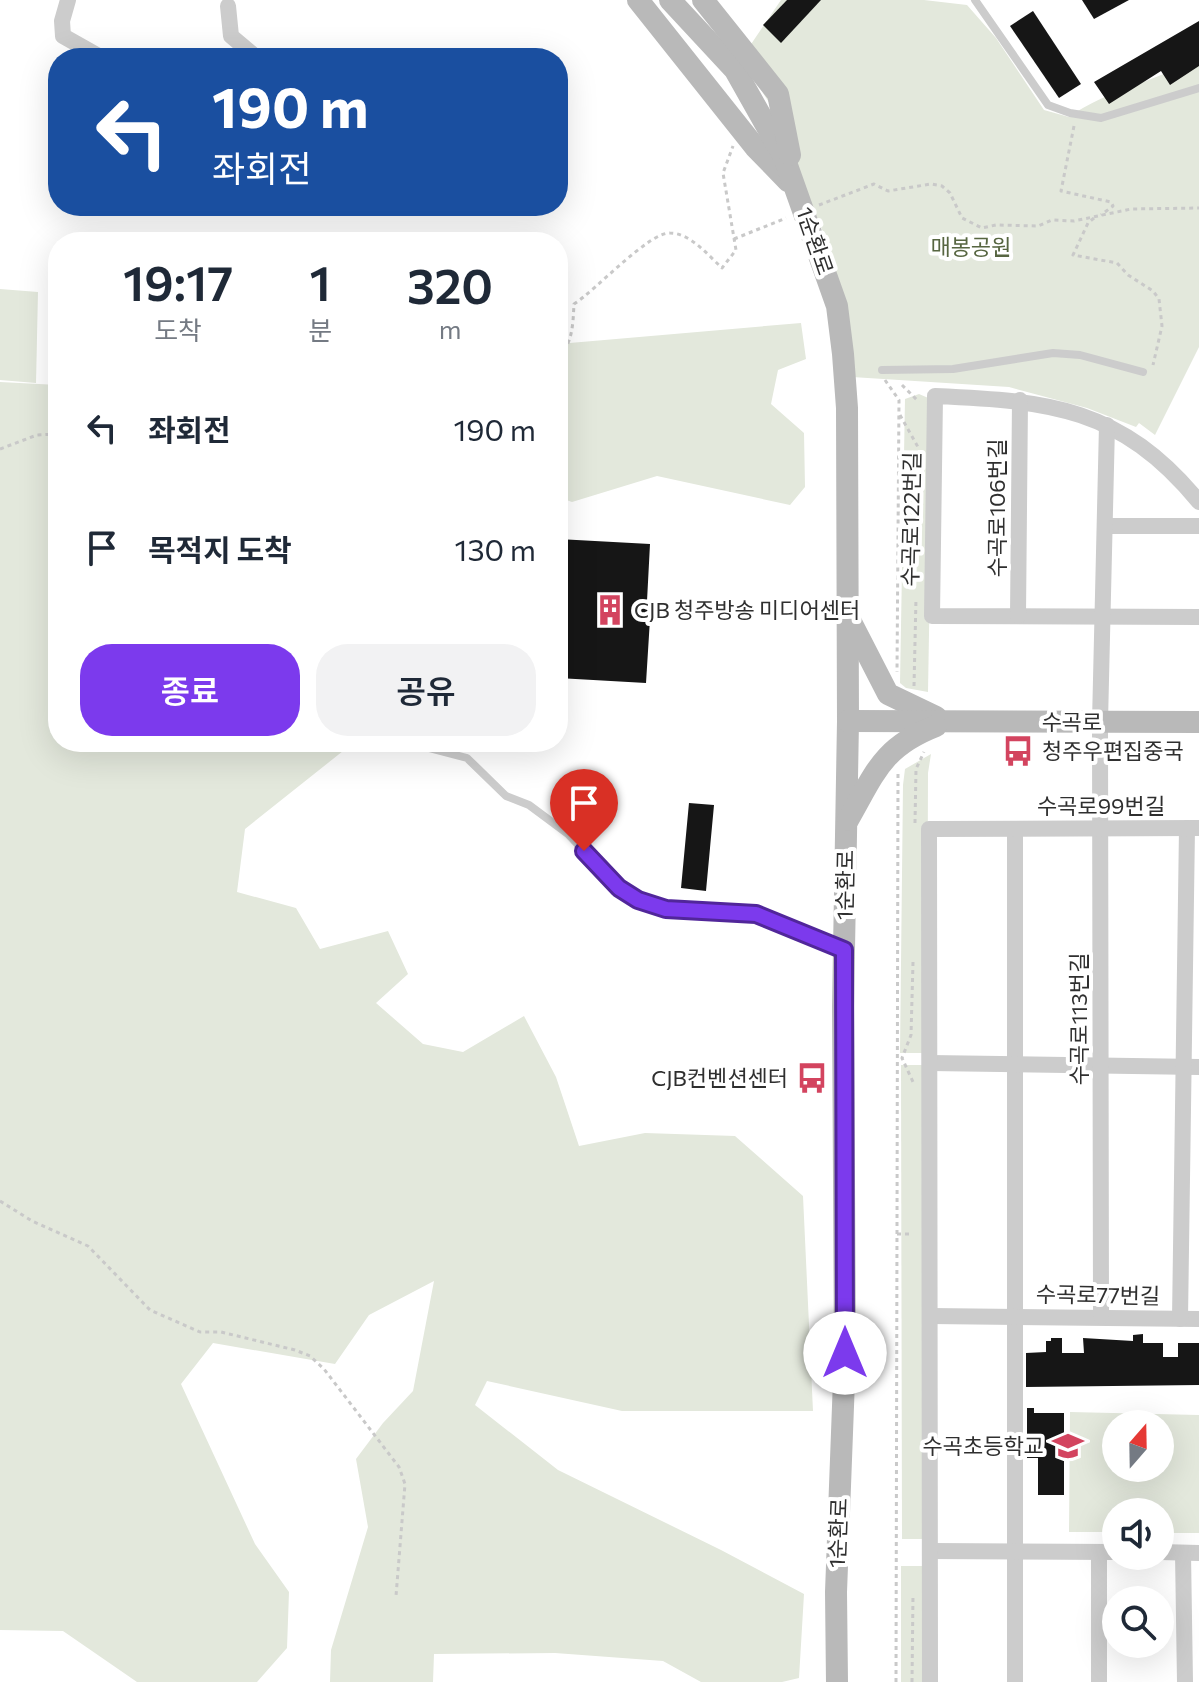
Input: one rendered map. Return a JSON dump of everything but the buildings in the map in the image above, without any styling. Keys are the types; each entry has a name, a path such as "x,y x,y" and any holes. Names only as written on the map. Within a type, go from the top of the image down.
{"main road":[{"name":"1순환로","path":"638,0 742,130 797,191"},
{"name":"1순환로","path":"670,0 735,70 784,157 837,306 843,354 847,408 848,721 844,950 845,1353 836,1592 837,1682"},
{"path":"703,0 778,94 797,191"},
{"path":"848,616 888,694 948,722"},
{"name":"수곡로","path":"848,721 1199,722"},
{"path":"846,823 890,752 909,737 948,722"}],"street":[{"path":"68,0 62,21 63,36 84,48"},
{"path":"228,6 231,36 245,48"},
{"path":"927,399 1020,400 1061,407 1107,425 1157,458 1199,502"},
{"name":"수곡로122번길","path":"927,399 932,616 1199,617"},
{"name":"수곡로106번길","path":"1018,616 1020,400"},
{"name":"수곡로113번길","path":"1101,1316 1100,722 1107,425"},
{"path":"1106,526 1199,526"},
{"name":"수곡로99번길","path":"930,1063 929,829 1193,828 1185,947 1192,1066"},
{"name":"수곡로99번길","path":"1015,829 1017,1064"},
{"path":"930,1682 930,1063 1192,1066"},
{"name":"수곡로77번길","path":"1015,1682 1017,1064"},
{"name":"수곡로77번길","path":"1180,1319 1182,1189 1192,1066"},
{"name":"수곡로77번길","path":"931,1316 1199,1319"},
{"path":"931,1551 1102,1552"},
{"path":"1185,1678 1191,1553"},
{"path":"1099,1679 1107,1570"}],"lane":[{"path":"975,0 1048,105 1101,118 1199,88"},
{"path":"882,374 953,369 1053,353 1080,355 1143,372"},
{"path":"444,752 467,758 506,796 529,805 568,834 619,888 638,900 666,909 756,914 844,950"}],"path":[{"path":"1086,116 1084,128 1074,126 1061,191 1111,202 1113,206 1088,223 1073,255 1117,263 1159,299 1162,326 1158,353 1156,362 1143,372"},
{"path":"568,340 574,304 593,291 647,240 669,232 690,239 722,268 736,250 723,173 742,130"},
{"path":"853,190 874,184 888,191 931,184 942,186 950,193 962,218 982,228 996,225 1038,226 1052,220 1074,221 1131,209 1199,208"},
{"path":"882,374 899,400 900,415 897,677"},
{"path":"902,385 927,399"},
{"path":"900,415 918,447"},
{"path":"0,449 37,435 48,434"},
{"path":"899,510 905,515 910,540 917,545"},
{"path":"916,769 928,745"},
{"path":"896,1682 898,771"},
{"path":"911,1035 902,1058 913,1082"},
{"path":"0,1201 32,1221 88,1246 150,1310 200,1332 221,1332 295,1350 310,1356 324,1369 399,1467 405,1484 396,1596"},
{"path":"897,1234 913,1234"},
{"path":"912,1682 913,1580"}],"green space":[{"name":"매봉공원","path":"781,0 924,0 967,5 996,38 1044,110 1069,117 1100,99 1183,65 1199,55 1199,347 1155,435 1139,423 1136,427 1087,408 1009,387 852,377 834,259 772,107 741,59"},
{"path":"0,289 38,292 36,383 0,380"},
{"path":"801,323 806,359 778,370 771,404 804,433 805,487 790,505 657,476 572,502 568,501 568,343"},
{"path":"0,382 48,384 48,752 342,752 245,829 237,892 296,908 320,949 388,931 408,974 376,1003 423,1044 463,1052 524,1016 556,1077 579,1146 645,1133 735,1136 803,1196 813,1411 622,1411 487,1381 475,1405 558,1470 804,1594 799,1678 782,1682 701,1682 663,1661 555,1653 434,1654 433,1682 330,1682 331,1650 368,1527 356,1459 383,1423 413,1391 434,1281 369,1315 335,1364 213,1343 181,1384 255,1544 289,1592 287,1648 257,1682 137,1682 63,1631 0,1630"},
{"path":"919,394 933,400 928,692 906,688 900,683 905,399"},
{"path":"931,754 928,773 927,1053 900,1053 903,785 905,769"},
{"path":"901,1065 925,1065 927,1539 902,1539"},
{"path":"1070,1412 1102,1413 1102,1482 1174,1482 1174,1414 1199,1415 1199,1533 1174,1533 1174,1498 1102,1498 1102,1532 1069,1532"},
{"path":"901,1566 927,1566 926,1682 901,1682"}],"place":[{"name":"CJB 청주방송 미디어센터","path":"610,610"},
{"name":"청주우편집중국","path":"1018,751"},
{"name":"CJB컨벤션센터","path":"812,1078"},
{"name":"수곡초등학교","path":"1068,1446"}],"route":[{"path":"584,851 619,888 638,900 666,909 690,912 756,914 844,950 845,1353"}]}
